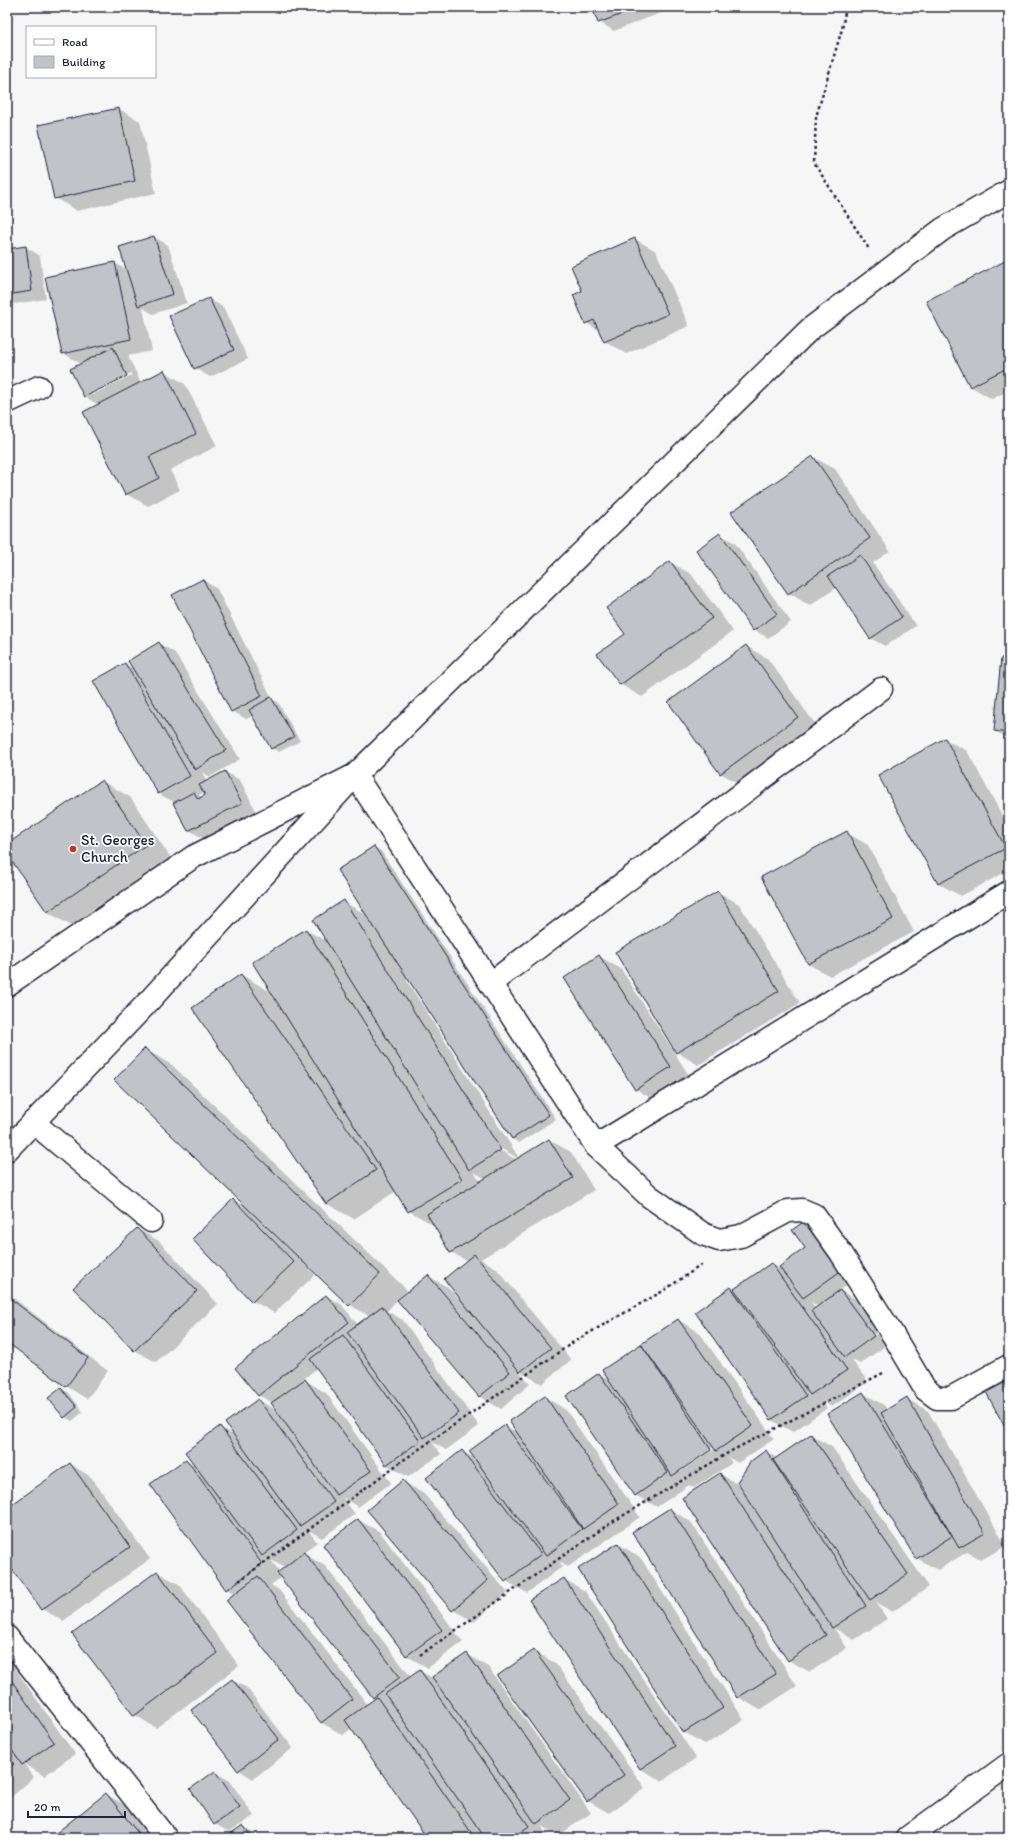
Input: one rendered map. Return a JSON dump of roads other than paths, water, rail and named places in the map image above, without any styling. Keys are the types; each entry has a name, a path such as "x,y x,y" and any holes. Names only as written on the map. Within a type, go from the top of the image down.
{"street":[{"path":"7,1150 148,1002 355,775 810,329 943,229 1009,191"},
{"path":"7,402 39,387"},
{"path":"491,982 881,688"},
{"path":"355,775 491,982 596,1146 648,1196 703,1234 719,1240 741,1236 788,1211 802,1210 814,1215 841,1253 925,1389 937,1398 951,1398 1009,1366"},
{"path":"7,985 193,857 355,775"},
{"path":"596,1146 1009,892"},
{"path":"33,1122 151,1221"},
{"path":"7,1637 166,1838"},
{"path":"907,1838 1009,1764"}],"place":[{"name":"St. Georges Church","path":"73,849"}]}
